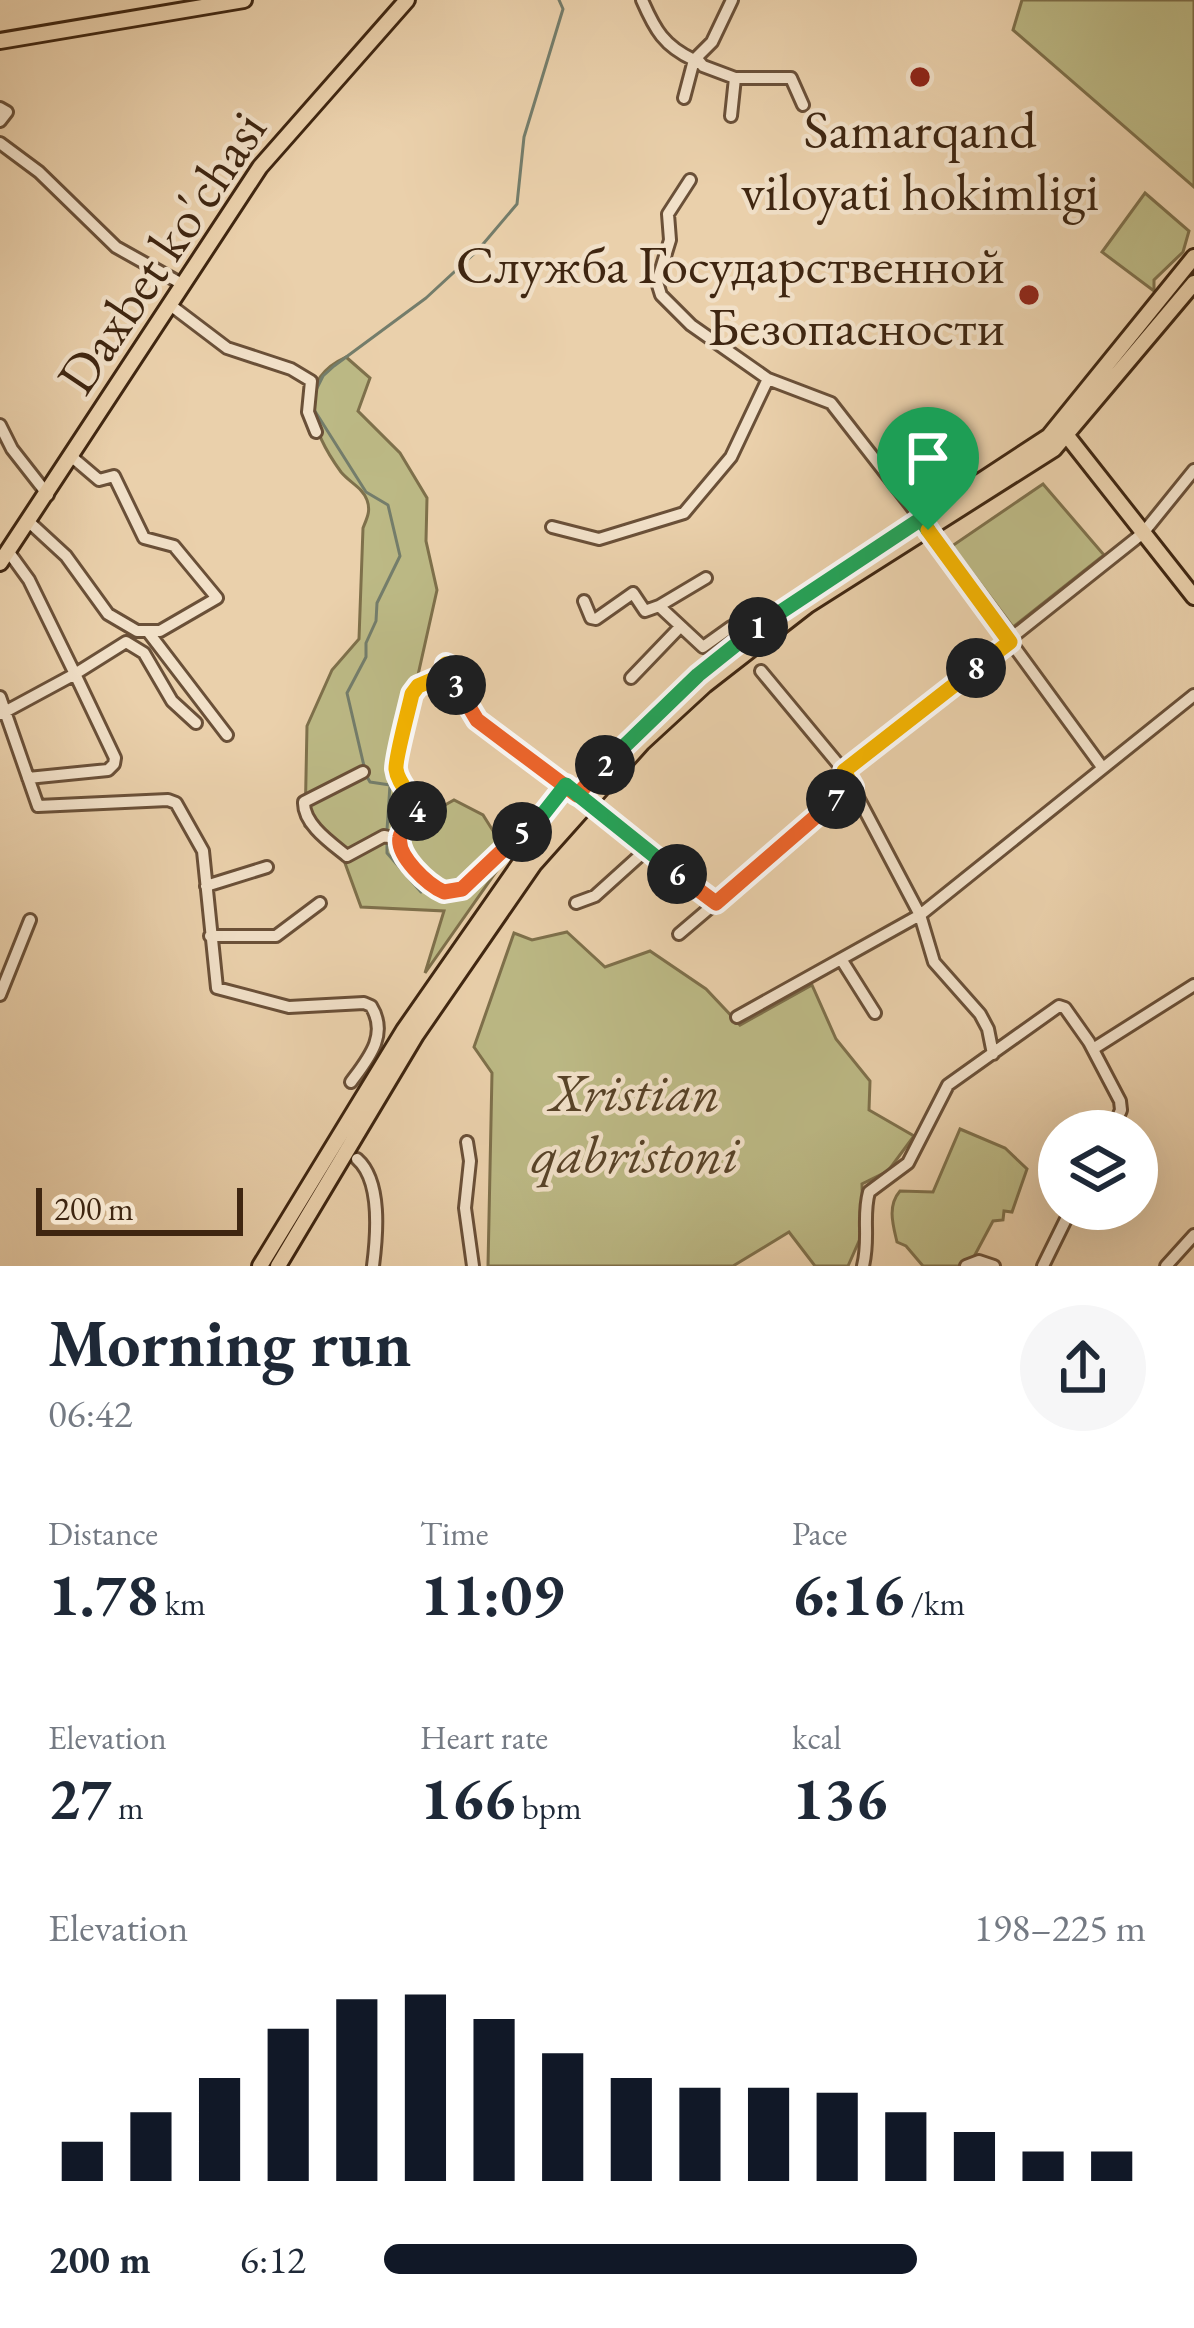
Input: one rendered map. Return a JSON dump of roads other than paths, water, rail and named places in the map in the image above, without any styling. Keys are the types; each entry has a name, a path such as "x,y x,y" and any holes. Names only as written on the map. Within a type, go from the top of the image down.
{"main road":[{"path":"0,41 244,0"},
{"name":"Daxbet ko'chasi","path":"4,557 262,165 407,0"},
{"path":"278,1266 416,1034 534,864 576,794 808,605 927,529 1049,436 1194,257"},
{"path":"260,1266 416,1011 523,859 576,794 743,637 1025,470 1068,437 1194,283"},
{"path":"1068,437 1194,597"}],"street":[{"path":"642,0 669,48 735,78 791,78 803,105"},
{"path":"684,98 696,60 712,42 732,0"},
{"path":"731,116 735,78"},
{"path":"0,108 7,112 0,121"},
{"path":"0,143 39,172 116,247 182,284"},
{"path":"690,180 668,214 670,241 658,289 692,325 768,379 831,404 1102,766"},
{"path":"169,304 227,348 291,369 311,381 308,412 316,432"},
{"path":"553,527 599,539 684,513 731,457 768,379"},
{"path":"0,425 48,495"},
{"path":"0,455 13,449"},
{"path":"72,458 99,481 114,476 144,538 174,546 217,598 160,631 147,633"},
{"path":"844,771 1143,532 1194,470"},
{"path":"28,521 66,556 108,614 147,633 227,735"},
{"path":"4,557 28,580 115,758 108,770 28,778"},
{"path":"584,601 594,619 631,593 647,612 706,578"},
{"path":"659,606 703,647 731,627 743,637"},
{"path":"631,678 680,628"},
{"path":"3,713 120,645 133,645 150,662 172,701 196,723"},
{"path":"761,671 844,771 920,915 934,962 980,1014 993,1054"},
{"path":"576,794 540,818 455,892 428,883 399,839 418,809 396,768 412,694 418,686 448,675 477,720 602,811 716,903"},
{"path":"737,1017 920,915 1194,695"},
{"path":"0,697 38,806 172,801 200,842 214,984 222,991 289,1007 371,1006 379,1029 376,1043 351,1082"},
{"path":"363,772 304,802 304,812 347,856 384,836 399,839"},
{"path":"679,934 853,787"},
{"path":"576,904 595,896 646,850"},
{"path":"206,886 267,867"},
{"path":"210,937 276,935 320,903"},
{"path":"0,995 30,920"},
{"path":"841,959 875,1013"},
{"path":"1093,1049 1194,985"},
{"path":"863,1266 869,1244 865,1208 869,1192 908,1163 948,1085 1062,1006 1093,1049 1121,1110"},
{"path":"467,1142 466,1208 473,1266"},
{"path":"357,1159 368,1168 376,1219 373,1266"},
{"path":"1043,1266 1061,1230"},
{"path":"1166,1266 1194,1235"},
{"path":"967,1266 979,1262 994,1266"}],"waterway":[{"path":"315,392 334,366 426,298 478,250 517,204 524,137 563,9 559,0"},
{"path":"313,408 366,492 388,505 400,556 377,603 366,657 347,693 364,766"},
{"path":"366,775 370,782 390,785 387,830"},
{"path":"387,841 387,853 421,892"}],"place":[{"name":"Samarqand viloyati hokimligi","path":"920,77"},
{"name":"Служба Государственной Безопасности","path":"1029,295"}],"park label":[{"name":"Xristian qabristoni","path":"635,1123"}]}
